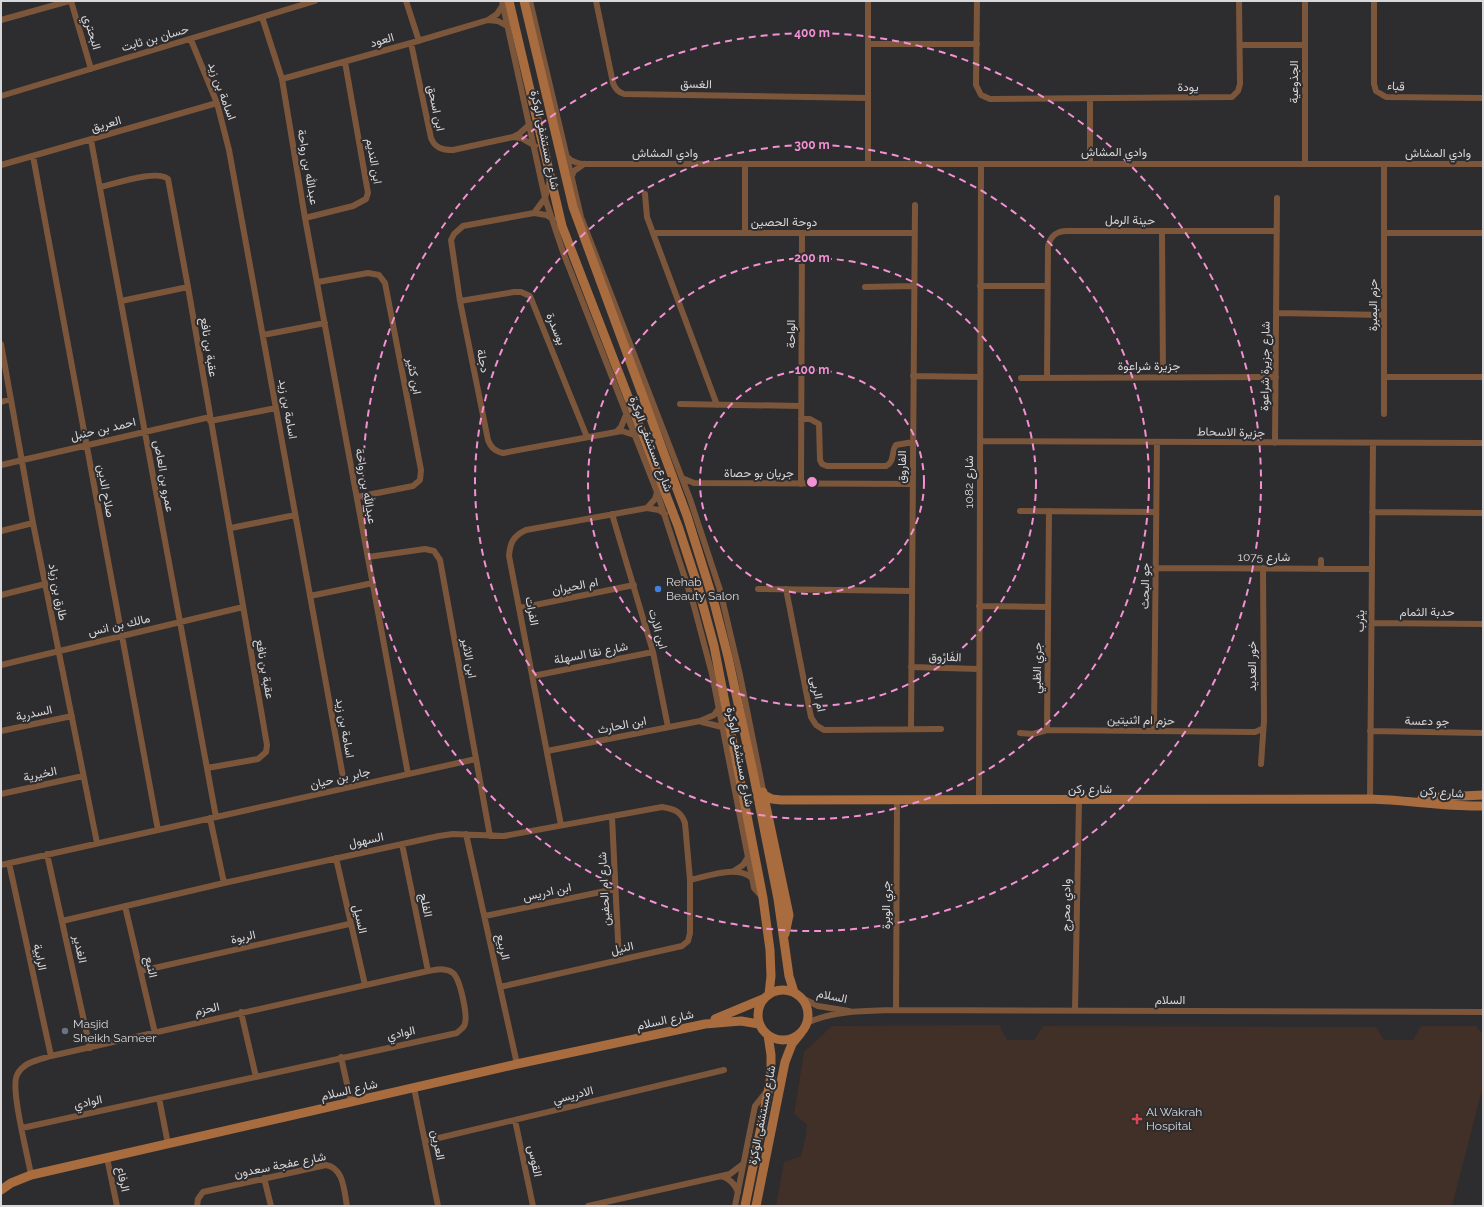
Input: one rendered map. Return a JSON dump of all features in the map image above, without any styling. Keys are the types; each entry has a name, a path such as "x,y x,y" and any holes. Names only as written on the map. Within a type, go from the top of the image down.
{"street":[{"path":"1,20 70,1"},
{"name":"البحتري","path":"70,1 91,69"},
{"name":"حسان بن ثابت","path":"1,96 191,40 315,1"},
{"path":"406,1 419,41"},
{"name":"شارع مستشفى الوكرة","path":"524,1 568,191 687,516 715,606 754,777 784,937 789,976 794,992"},
{"name":"شارع مستشفى الوكرة","path":"530,1 581,217 690,498 718,584 730,628 789,916 784,937"},
{"name":"الغسق","path":"596,1 613,83 616,90 620,93 868,98"},
{"path":"868,1 868,164"},
{"name":"يودة","path":"977,1 976,85 979,92 985,98 1232,97 1238,91 1240,84 1239,1"},
{"name":"الجذوعية","path":"1305,1 1305,164"},
{"name":"قباء","path":"1374,1 1374,84 1378,93 1386,97 1483,98"},
{"name":"العود","path":"282,79 488,20 497,14 505,2"},
{"name":"شارع مستشفى الوكرة","path":"505,2 507,26 535,146 545,198 563,252 657,492 694,606 712,674 754,888 763,898"},
{"name":"شارع مستشفى الوكرة","path":"505,2 562,226 678,526 698,587 714,646 763,898 770,950 771,976 766,996"},
{"name":"عبدالله بن رواحة","path":"262,17 282,79 305,218 408,774"},
{"path":"488,20 498,21 507,26"},
{"name":"اسامة بن زيد","path":"191,40 216,103 229,150 345,788"},
{"name":"ابن اسحق","path":"411,43 430,138 436,146 446,150 453,150 513,137 519,134 530,124"},
{"path":"868,44 977,44"},
{"path":"1240,45 1305,45"},
{"name":"ابن النديم","path":"305,218 353,206 366,199 368,193 345,62"},
{"path":"1090,98 1090,163"},
{"name":"العريق","path":"1,165 216,103"},
{"path":"513,137 521,138 535,146"},
{"name":"عمرو بن العاص","path":"91,140 207,768 213,818"},
{"path":"557,143 567,158"},
{"name":"صلاح الدين","path":"33,156 158,830"},
{"name":"وادي المشاش","path":"567,158 573,162 584,164 1483,164"},
{"path":"568,191 574,171 584,164"},
{"path":"745,164 745,233"},
{"name":"شارع 1082","path":"979,800 980,164"},
{"name":"حزم البمبرة","path":"1384,164 1384,414"},
{"name":"عقبة بن نافع","path":"100,187 152,175 164,176 168,179 188,287 267,745 266,752 258,759 207,768"},
{"path":"534,213 545,198 550,180"},
{"path":"645,194 647,217 716,405"},
{"name":"شارع جزيرة شراعوة","path":"1275,443 1277,198"},
{"name":"الفاروق","path":"911,729 915,205"},
{"name":"دجلة","path":"562,226 552,218 540,213 534,213 463,226 454,234 451,240 460,301 488,440 491,447 496,451 512,452 622,431 634,436"},
{"name":"حينة الرمل","path":"1047,378 1048,246 1051,238 1058,232 1067,231 1162,232 1163,377"},
{"path":"1162,232 1277,231"},
{"name":"دوحة الحصين","path":"653,233 914,233"},
{"name":"الواحة","path":"801,484 802,233"},
{"path":"1384,234 1483,233"},
{"name":"ابن كثير","path":"318,282 368,273 379,275 385,283 421,470 420,480 413,486 357,497"},
{"path":"865,287 914,286"},
{"path":"980,286 1048,286"},
{"path":"121,301 188,287"},
{"name":"بوسدرة","path":"460,301 514,292 521,292 530,296 587,437"},
{"name":"شارع جزيرة شراعوة","path":"1277,314 1384,315"},
{"path":"263,335 325,323"},
{"name":"طارق بن زياد","path":"1,344 33,523 97,843"},
{"path":"913,376 980,377"},
{"name":"جزيرة شراعوة","path":"1021,378 1276,377"},
{"path":"1384,377 1483,377"},
{"path":"1,402 11,399"},
{"path":"680,404 801,406"},
{"name":"احمد بن حنبل","path":"1,465 145,431 276,408"},
{"path":"616,432 624,421 626,415"},
{"path":"801,419 810,419 819,424 820,460 822,464 827,466 886,466 892,461 896,445 913,442"},
{"name":"جزيرة الاسحاط","path":"980,441 1373,444 1483,443"},
{"name":"جو البحث","path":"1154,731 1157,442"},
{"name":"يثرب","path":"1370,799 1373,444"},
{"name":"جريان بو حصاة","path":"682,478 688,482 701,483 913,484"},
{"path":"687,516 691,492 695,486 701,483"},
{"path":"647,508 655,499 657,492"},
{"name":"الفرات","path":"561,826 510,556 512,539 526,530 647,508 659,510 678,526"},
{"path":"1020,511 1156,512"},
{"name":"جري الظبي","path":"1047,730 1049,511"},
{"path":"1372,512 1483,513"},
{"name":"ابن الارت","path":"612,514 653,652 668,727"},
{"path":"230,528 295,515"},
{"path":"1,531 33,523"},
{"name":"ابن الاثير","path":"368,557 425,549 434,551 440,560 490,836"},
{"path":"1321,560 1321,569"},
{"name":"شارع 1075","path":"1156,568 1372,569"},
{"name":"خور العديد","path":"1261,764 1263,568"},
{"path":"310,596 373,583"},
{"path":"1,595 45,584"},
{"name":"ام الحيران","path":"520,608 634,585"},
{"path":"758,589 912,591"},
{"name":"ام الربى","path":"786,589 811,716 816,725 824,730 941,729"},
{"path":"979,606 1048,607"},
{"name":"مالك بن انس","path":"1,665 243,607"},
{"name":"حدبة الثمام","path":"1371,623 1483,624"},
{"name":"شارع نقا السهلة","path":"533,676 653,652"},
{"name":"الفَارُوق","path":"911,667 979,669"},
{"path":"718,709 723,695"},
{"name":"ابن الحارث","path":"547,751 700,722 708,719 718,709"},
{"name":"السدرية","path":"1,731 72,716"},
{"name":"ابن الحارث","path":"700,722 722,727"},
{"name":"حزم ام اثنيتين","path":"1020,733 1033,734 1047,730 1255,732 1262,729"},
{"name":"جو دعسة","path":"1370,731 1483,733"},
{"name":"جابر بن حيان","path":"1,865 476,759"},
{"name":"الخيرية","path":"1,794 83,776"},
{"name":"شارع مستشفى الوكرة","path":"754,777 764,795"},
{"name":"شارع ركن","path":"764,795 772,799 781,800 897,801 1370,799 1399,800 1450,806 1483,806"},
{"name":"شارع ركن","path":"1399,800 1483,795"},
{"path":"769,813 773,805 781,800"},
{"name":"جري الوبرة","path":"896,1010 897,801"},
{"name":"وادي محرج","path":"1074,1010 1079,801"},
{"name":"السهول","path":"62,921 336,858 453,834 504,836 662,808 677,811"},
{"name":"النيل","path":"500,987 682,946 688,941 690,934 690,880 685,822 682,815 677,811"},
{"name":"شارع ام الحفين","path":"612,817 619,960"},
{"path":"213,818 224,883"},
{"name":"الربيع","path":"466,834 517,1064"},
{"name":"الفلج","path":"402,844 428,971"},
{"name":"الغدير","path":"47,854 90,1048"},
{"path":"734,871 743,865 748,857"},
{"name":"السيل","path":"336,858 349,924 365,985"},
{"name":"الرابية","path":"8,863 51,1056"},
{"path":"690,880 734,871 744,872 752,878"},
{"name":"ابن ادريس","path":"485,916 615,889"},
{"name":"النبع","path":"125,906 155,1033"},
{"name":"الربوة","path":"141,971 349,924"},
{"name":"الحزم","path":"32,1175 14,1083 17,1074 26,1064 51,1056 241,1012 442,969 452,972 459,981 466,1017 464,1026"},
{"path":"781,989 794,992 804,1000 808,1007 807,1023 801,1033 788,1040 781,1040 768,1035 759,1024 758,1011 766,996 781,989"},
{"name":"شارع السلام","path":"705,1024 766,996"},
{"name":"السلام","path":"804,1000 818,1006 856,1012"},
{"name":"السلام","path":"807,1023 818,1018 856,1012 896,1010 1483,1012"},
{"path":"241,1012 256,1076"},
{"name":"شارع السلام","path":"1,1190 11,1183 32,1175 517,1064 723,1021 741,1021 759,1024"},
{"name":"الوادي","path":"22,1128 456,1032 464,1026"},
{"name":"شارع مستشفى الوكرة","path":"756,1206 784,1062 792,1044 801,1033"},
{"name":"شارع مستشفى الوكرة","path":"745,1206 768,1090 771,1055 768,1035"},
{"path":"341,1057 351,1102"},
{"name":"الادريسي","path":"426,1141 724,1070"},
{"name":"العرين","path":"414,1088 438,1206"},
{"name":"شارع مستشفى الوكرة","path":"735,1206 755,1106 768,1090"},
{"path":"159,1098 168,1144"},
{"name":"القوس","path":"515,1120 534,1206"},
{"name":"الرفاع","path":"107,1158 117,1206"},
{"name":"شارع عفجة سعدون","path":"197,1206 198,1199 203,1192 326,1164 334,1166 340,1172 348,1206"},
{"path":"588,1206 721,1176 733,1172 743,1164"},
{"path":"721,1176 729,1179 735,1185 738,1192"},
{"path":"264,1178 271,1206"}],"shaded area":[{"name":"Al Wakrah Hospital","path":"999,1025 1007,1040 1034,1040 1043,1026 1376,1027 1384,1040 1413,1040 1421,1026 1476,1026 1483,1034 1483,1086 1452,1206 776,1206 784,1162 801,1156 806,1136 807,1125 794,1114 804,1052 832,1026"}],"place":[{"name":"Rehab Beauty Salon","path":"658,589"},
{"name":"Masjid Sheikh Sameer","path":"65,1031"},
{"name":"Al Wakrah Hospital","path":"1137,1119"}]}
